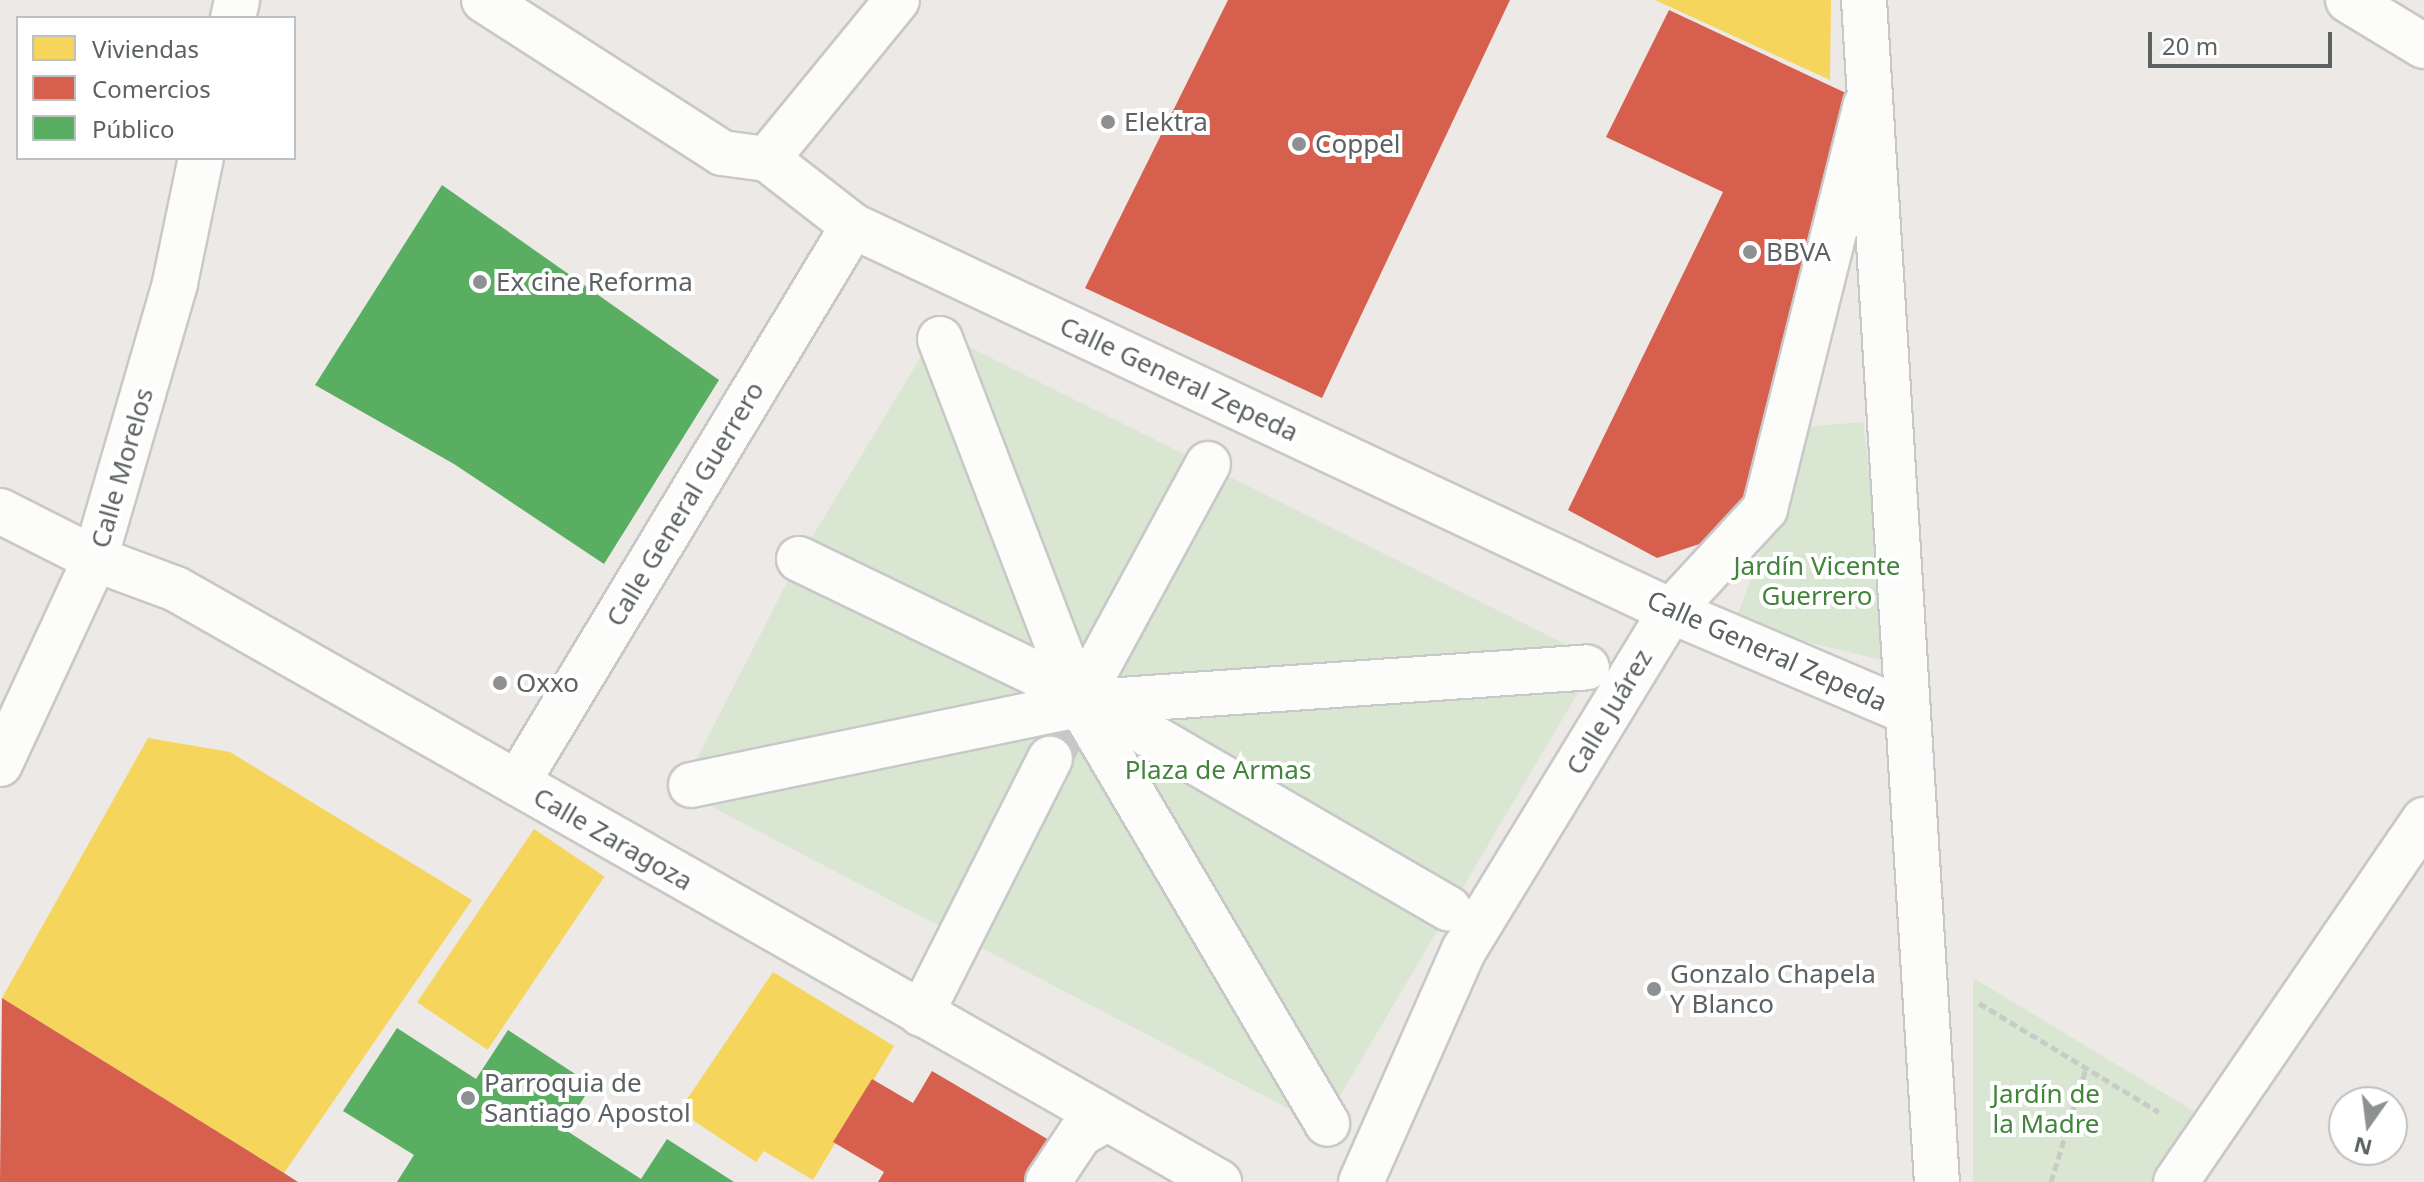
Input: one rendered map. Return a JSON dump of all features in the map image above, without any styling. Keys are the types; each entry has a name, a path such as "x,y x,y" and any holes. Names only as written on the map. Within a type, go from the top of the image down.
{"street":[{"path":"484,0 722,153 767,159 897,0"},
{"path":"1864,0 1866,104 1890,390 1903,710 1937,1182"},
{"path":"2348,0 2424,46"},
{"name":"Calle Juárez","path":"1361,1182 1464,950 1671,611 1765,509 1866,104"},
{"name":"Calle General Zepeda","path":"767,159 853,226 1671,611 1903,710"},
{"name":"Calle Morelos","path":"0,764 95,559 175,283 201,160"},
{"name":"Calle General Guerrero","path":"517,783 853,226"},
{"path":"940,339 1082,699 1327,1124"},
{"path":"1082,699 1208,464"},
{"name":"Calle Zaragoza","path":"0,511 95,559 176,589 1219,1182"},
{"path":"799,559 1082,699 1449,909"},
{"path":"691,785 1082,699 1587,667"},
{"path":"921,1014 1050,759"},
{"path":"2176,1182 2424,820"},
{"path":"1048,1182 1080,1134 1096,1125 1093,1110"}],"path":[{"path":"1972,1014 1971,998 2170,1118"},
{"path":"2051,1182 2086,1068"}],"green space":[{"name":"Plaza de Armas","path":"953,339 1579,651 1583,684 1322,1126 697,799 691,770 799,559 928,345"},
{"name":"Jardín Vicente Guerrero","path":"1863,422 1891,662 1734,625 1806,427"},
{"name":"Jardín de la Madre","path":"1973,978 2197,1113 2151,1182 1973,1182"}],"building: Viviendas":[{"path":"1655,0 1831,0 1830,80"},
{"path":"148,738 230,752 472,900 284,1173 2,998"},
{"path":"534,829 604,877 488,1050 417,1002"},
{"path":"773,972 894,1046 813,1180 764,1151 756,1162 679,1111"}],"building: Comercios":[{"name":"Coppel","path":"1228,0 1510,0 1322,398 1085,288"},
{"name":"BBVA","path":"1669,10 1848,94 1742,530 1657,558 1568,510 1723,192 1606,137"},
{"path":"2,998 284,1173 298,1182 0,1182"},
{"path":"932,1071 1049,1140 1024,1182 878,1182 884,1172 833,1142 872,1079 913,1103"}],"building: Público":[{"name":"Ex cine Reforma","path":"442,185 719,380 604,564 454,464 315,385"},
{"name":"Parroquia de Santiago Apostol","path":"397,1028 476,1079 508,1030 592,1085 564,1129 641,1179 667,1139 734,1182 397,1182 414,1155 343,1111"}],"tunnel":[{"path":"1050,759 1082,696"}],"place":[{"name":"Elektra","path":"1108,122"},
{"name":"Coppel","path":"1299,144"},
{"name":"BBVA","path":"1750,252"},
{"name":"Ex cine Reforma","path":"480,282"},
{"name":"Oxxo","path":"500,683"},
{"name":"Gonzalo Chapela Y Blanco","path":"1654,989"},
{"name":"Parroquia de Santiago Apostol","path":"468,1098"}]}
